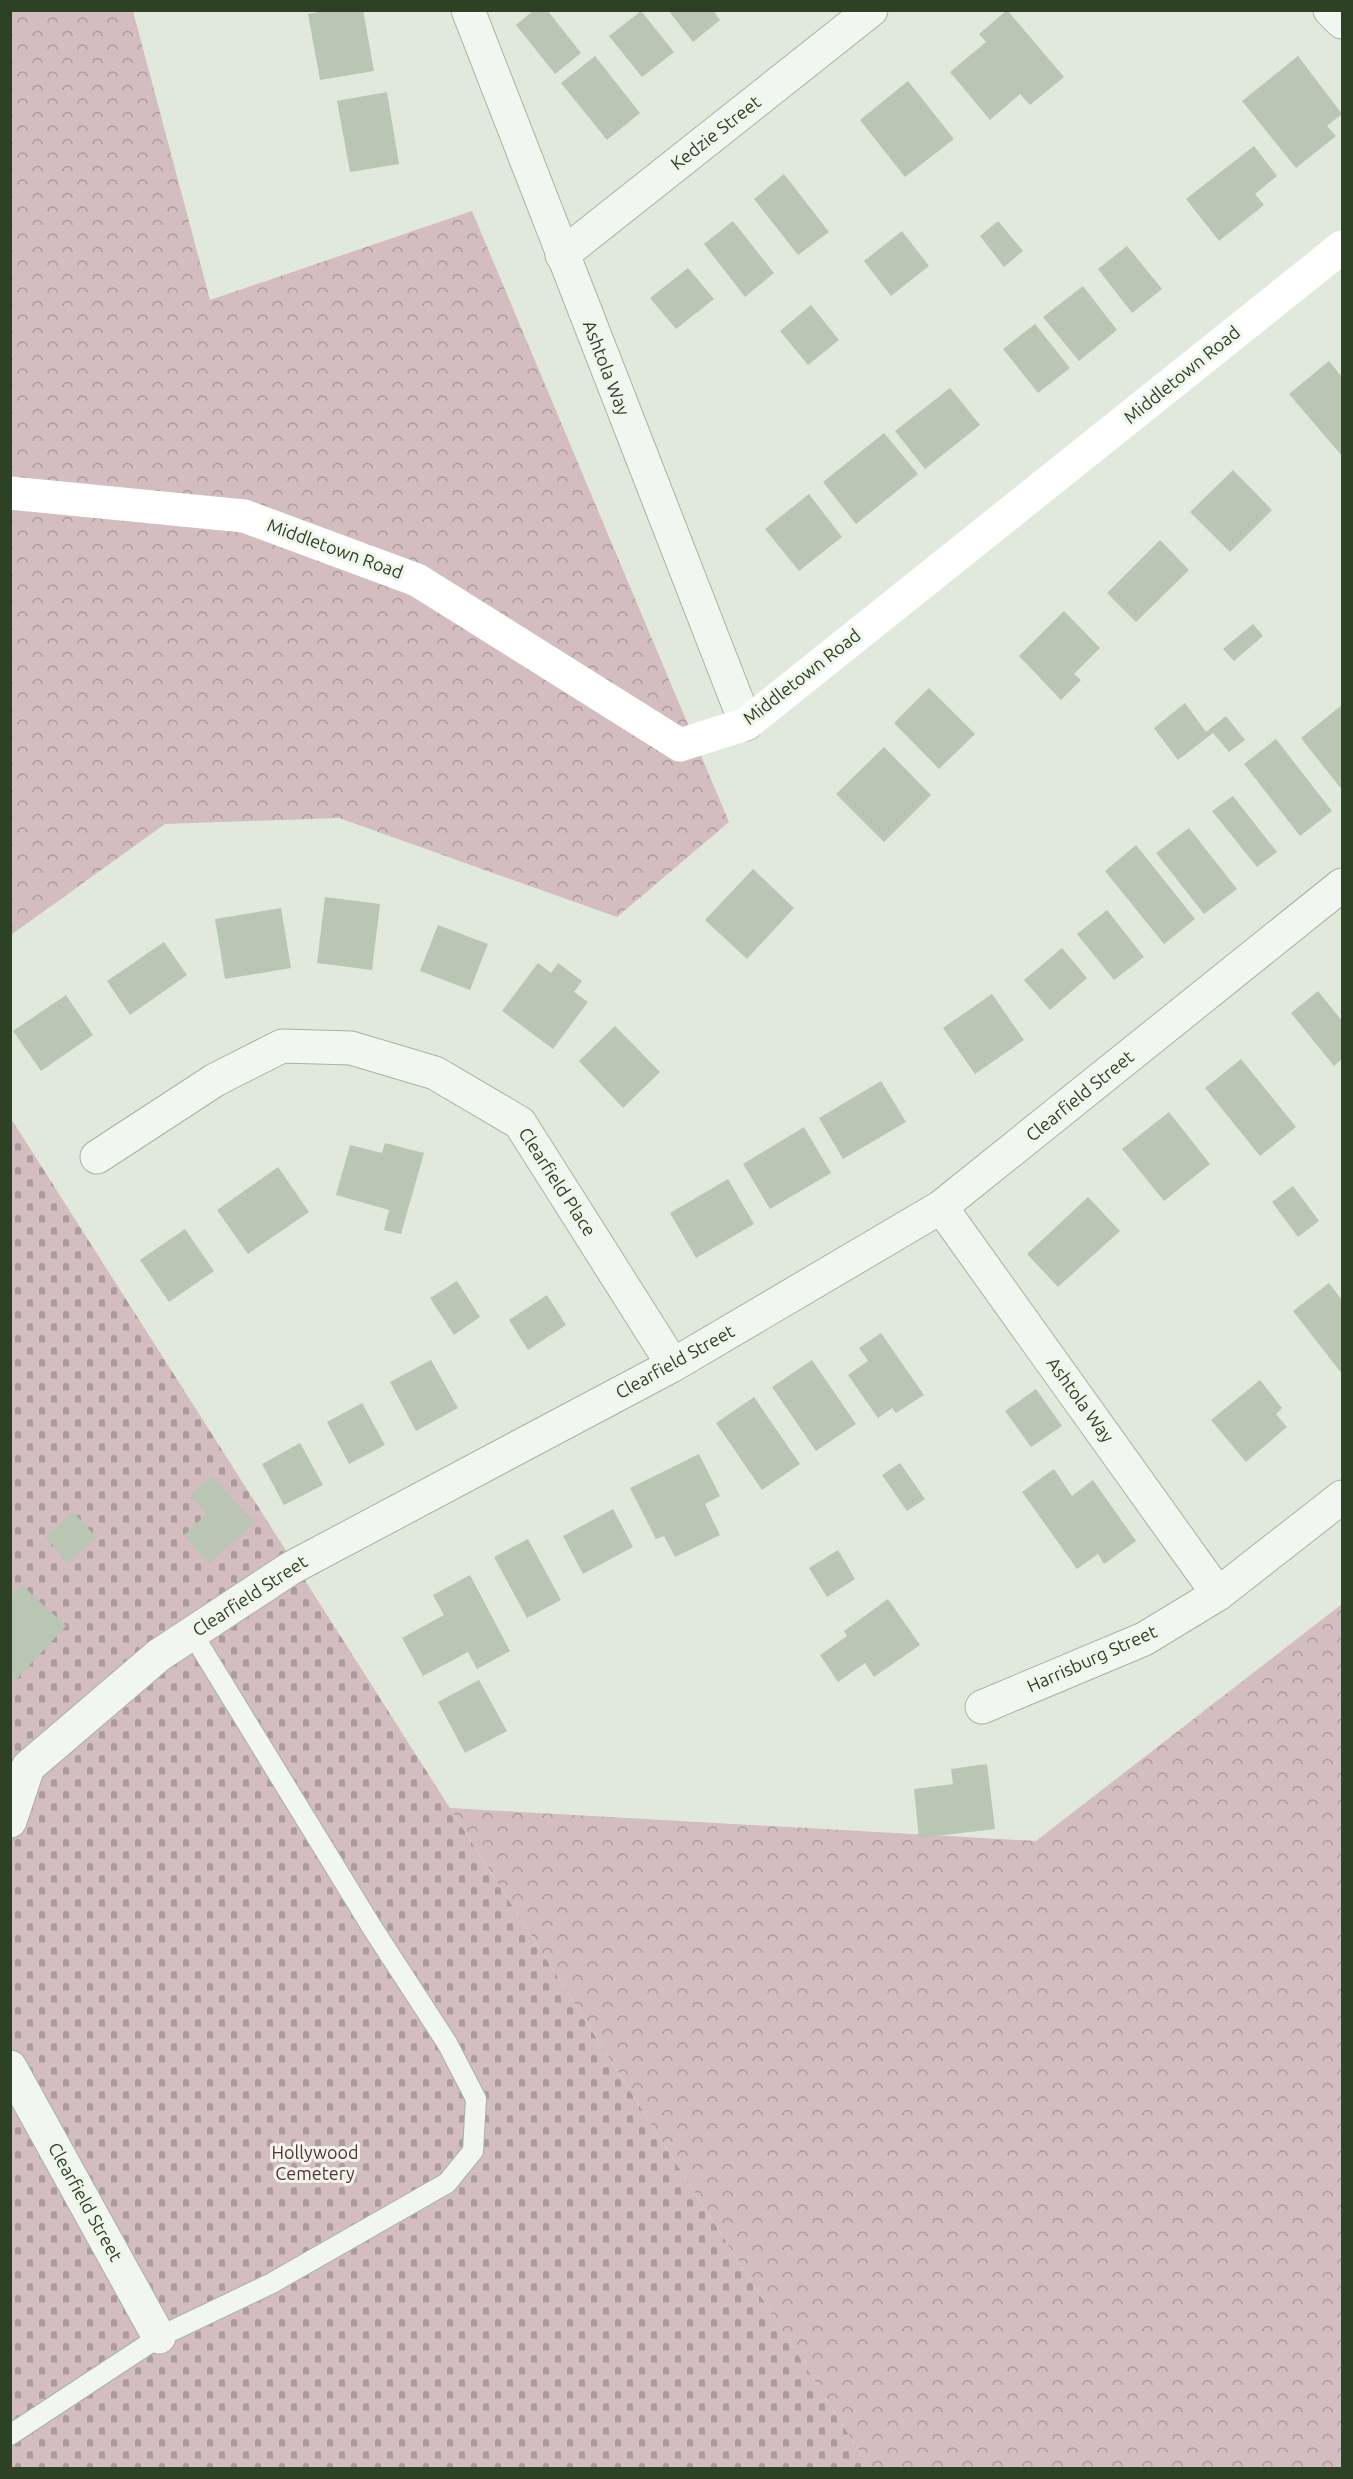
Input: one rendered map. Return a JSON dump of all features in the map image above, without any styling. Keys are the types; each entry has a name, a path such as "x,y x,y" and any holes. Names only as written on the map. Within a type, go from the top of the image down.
{"street":[{"name":"Ashtola Way","path":"468,10 746,724"},
{"name":"Kedzie Street","path":"562,255 871,10"},
{"path":"1330,10 1342,22"},
{"name":"Middletown Road","path":"10,493 244,516 417,580 680,745 746,724 1342,247"},
{"name":"Clearfield Street","path":"10,1821 28,1767 159,1655 291,1568 673,1365 941,1207 1342,885"},
{"name":"Clearfield Place","path":"96,1157 215,1080 282,1046 351,1048 435,1072 520,1123 673,1365"},
{"name":"Ashtola Way","path":"941,1207 1218,1594"},
{"name":"Harrisburg Street","path":"982,1707 1144,1639 1218,1594 1342,1497"},
{"name":"Clearfield Street","path":"10,2067 159,2337"}],"lane":[{"path":"10,2434 159,2337 272,2283 447,2183 472,2151 476,2099 447,2043 192,1633"}],"green space":[{"path":"11,11 133,11 210,300 472,211 729,822 617,917 339,818 165,824 11,935"},
{"name":"Hollywood Cemetery","path":"10,1117 870,2468 11,2468"},
{"path":"1342,1604 1342,2468 870,2468 450,1808 1036,1841"}],"building":[{"path":"328,10 363,10 374,71 320,80 308,14"},
{"path":"534,10 547,10 581,53 555,74 516,25"},
{"path":"668,10 713,10 720,20 693,42"},
{"path":"1007,10 1064,77 1030,105 1020,94 990,120 950,72 986,42 979,34"},
{"path":"641,11 674,52 642,77 609,36"},
{"path":"595,56 640,113 607,140 561,83"},
{"path":"1298,56 1342,114 1327,126 1336,136 1296,168 1242,101"},
{"path":"908,81 954,139 905,177 860,120"},
{"path":"387,92 399,164 350,172 337,101"},
{"path":"1254,146 1277,176 1255,194 1264,205 1219,241 1186,199"},
{"path":"784,174 829,232 798,255 754,199"},
{"path":"733,221 774,273 745,297 704,244"},
{"path":"998,221 1023,251 1004,267 980,236"},
{"path":"902,231 929,266 891,296 864,261"},
{"path":"1127,246 1162,289 1132,313 1098,269"},
{"path":"688,268 714,299 676,329 650,298"},
{"path":"1083,286 1117,330 1079,361 1043,317"},
{"path":"811,305 839,340 808,365 780,331"},
{"path":"1035,324 1070,368 1038,393 1003,349"},
{"path":"1329,361 1342,377 1342,456 1289,394"},
{"path":"950,388 980,425 925,469 895,431"},
{"path":"884,433 918,474 856,524 823,482"},
{"path":"1233,470 1272,510 1230,552 1190,512"},
{"path":"809,494 842,537 799,571 765,529"},
{"path":"1160,540 1189,570 1136,622 1107,593"},
{"path":"1064,611 1100,648 1074,674 1081,680 1061,700 1019,656"},
{"path":"1253,624 1263,636 1234,661 1223,649"},
{"path":"929,688 975,734 939,769 894,723"},
{"path":"1185,703 1206,732 1226,716 1245,740 1229,752 1213,733 1178,760 1154,728"},
{"path":"1342,705 1342,790 1301,738"},
{"path":"1276,739 1332,811 1300,836 1244,764"},
{"path":"884,747 931,795 884,842 836,794"},
{"path":"1233,796 1277,852 1257,867 1212,811"},
{"path":"1189,828 1237,889 1204,914 1156,853"},
{"path":"1136,845 1195,919 1164,944 1105,871"},
{"path":"753,869 794,908 747,959 705,920"},
{"path":"325,897 380,904 372,970 317,963"},
{"path":"281,908 291,968 225,979 215,919"},
{"path":"1107,910 1144,957 1114,980 1077,934"},
{"path":"438,925 488,944 470,990 420,971"},
{"path":"164,942 187,975 130,1015 107,981"},
{"path":"1062,948 1087,978 1050,1010 1024,980"},
{"path":"538,963 551,973 558,963 582,981 574,992 588,1002 553,1049 502,1011"},
{"path":"1318,991 1342,1021 1342,1059 1334,1066 1291,1013"},
{"path":"992,994 1024,1040 975,1074 943,1028"},
{"path":"66,995 93,1035 41,1071 13,1031"},
{"path":"615,1026 660,1072 623,1108 579,1061"},
{"path":"1241,1059 1296,1127 1260,1156 1205,1088"},
{"path":"881,1081 906,1122 843,1159 819,1118"},
{"path":"1169,1112 1210,1164 1164,1201 1122,1149"},
{"path":"804,1127 831,1173 770,1209 743,1164"},
{"path":"385,1143 424,1153 401,1234 384,1230 389,1210 336,1195 350,1145 382,1153"},
{"path":"278,1167 309,1212 248,1254 217,1210"},
{"path":"728,1179 754,1224 696,1258 670,1213"},
{"path":"1293,1186 1319,1221 1298,1237 1272,1202"},
{"path":"1088,1197 1120,1231 1058,1287 1027,1254"},
{"path":"185,1229 214,1271 169,1302 140,1260"},
{"path":"457,1281 480,1317 454,1335 430,1298"},
{"path":"1329,1283 1342,1300 1342,1374 1293,1311"},
{"path":"547,1295 566,1325 528,1350 509,1320"},
{"path":"881,1333 924,1395 896,1413 892,1408 878,1418 848,1375 868,1361 859,1348"},
{"path":"431,1360 458,1408 416,1431 390,1382"},
{"path":"812,1360 856,1424 816,1451 772,1387"},
{"path":"1260,1380 1282,1408 1276,1414 1287,1427 1246,1462 1211,1420"},
{"path":"1036,1389 1062,1426 1031,1447 1005,1411"},
{"path":"754,1397 800,1464 762,1490 716,1423"},
{"path":"362,1403 385,1445 349,1464 327,1422"},
{"path":"300,1443 323,1485 284,1505 262,1464"},
{"path":"699,1454 720,1496 705,1504 720,1535 675,1557 664,1536 656,1539 630,1488"},
{"path":"900,1463 925,1499 907,1511 882,1475"},
{"path":"1054,1469 1072,1496 1093,1480 1136,1541 1104,1564 1098,1554 1077,1569 1022,1492"},
{"path":"212,1476 254,1523 209,1563 184,1535 207,1514 190,1496"},
{"path":"613,1509 633,1547 583,1574 563,1536"},
{"path":"73,1512 96,1537 68,1563 45,1537"},
{"path":"528,1539 561,1600 527,1618 494,1557"},
{"path":"838,1550 855,1579 827,1597 809,1568"},
{"path":"470,1575 510,1651 477,1669 468,1652 423,1676 402,1638 444,1615 433,1595"},
{"path":"22,1585 66,1626 16,1680 10,1675 10,1597"},
{"path":"888,1599 920,1645 874,1677 865,1663 838,1682 820,1655 847,1636 844,1631"},
{"path":"479,1680 507,1731 465,1753 438,1702"},
{"path":"987,1764 995,1829 919,1838 914,1789 953,1784 951,1769"}]}
